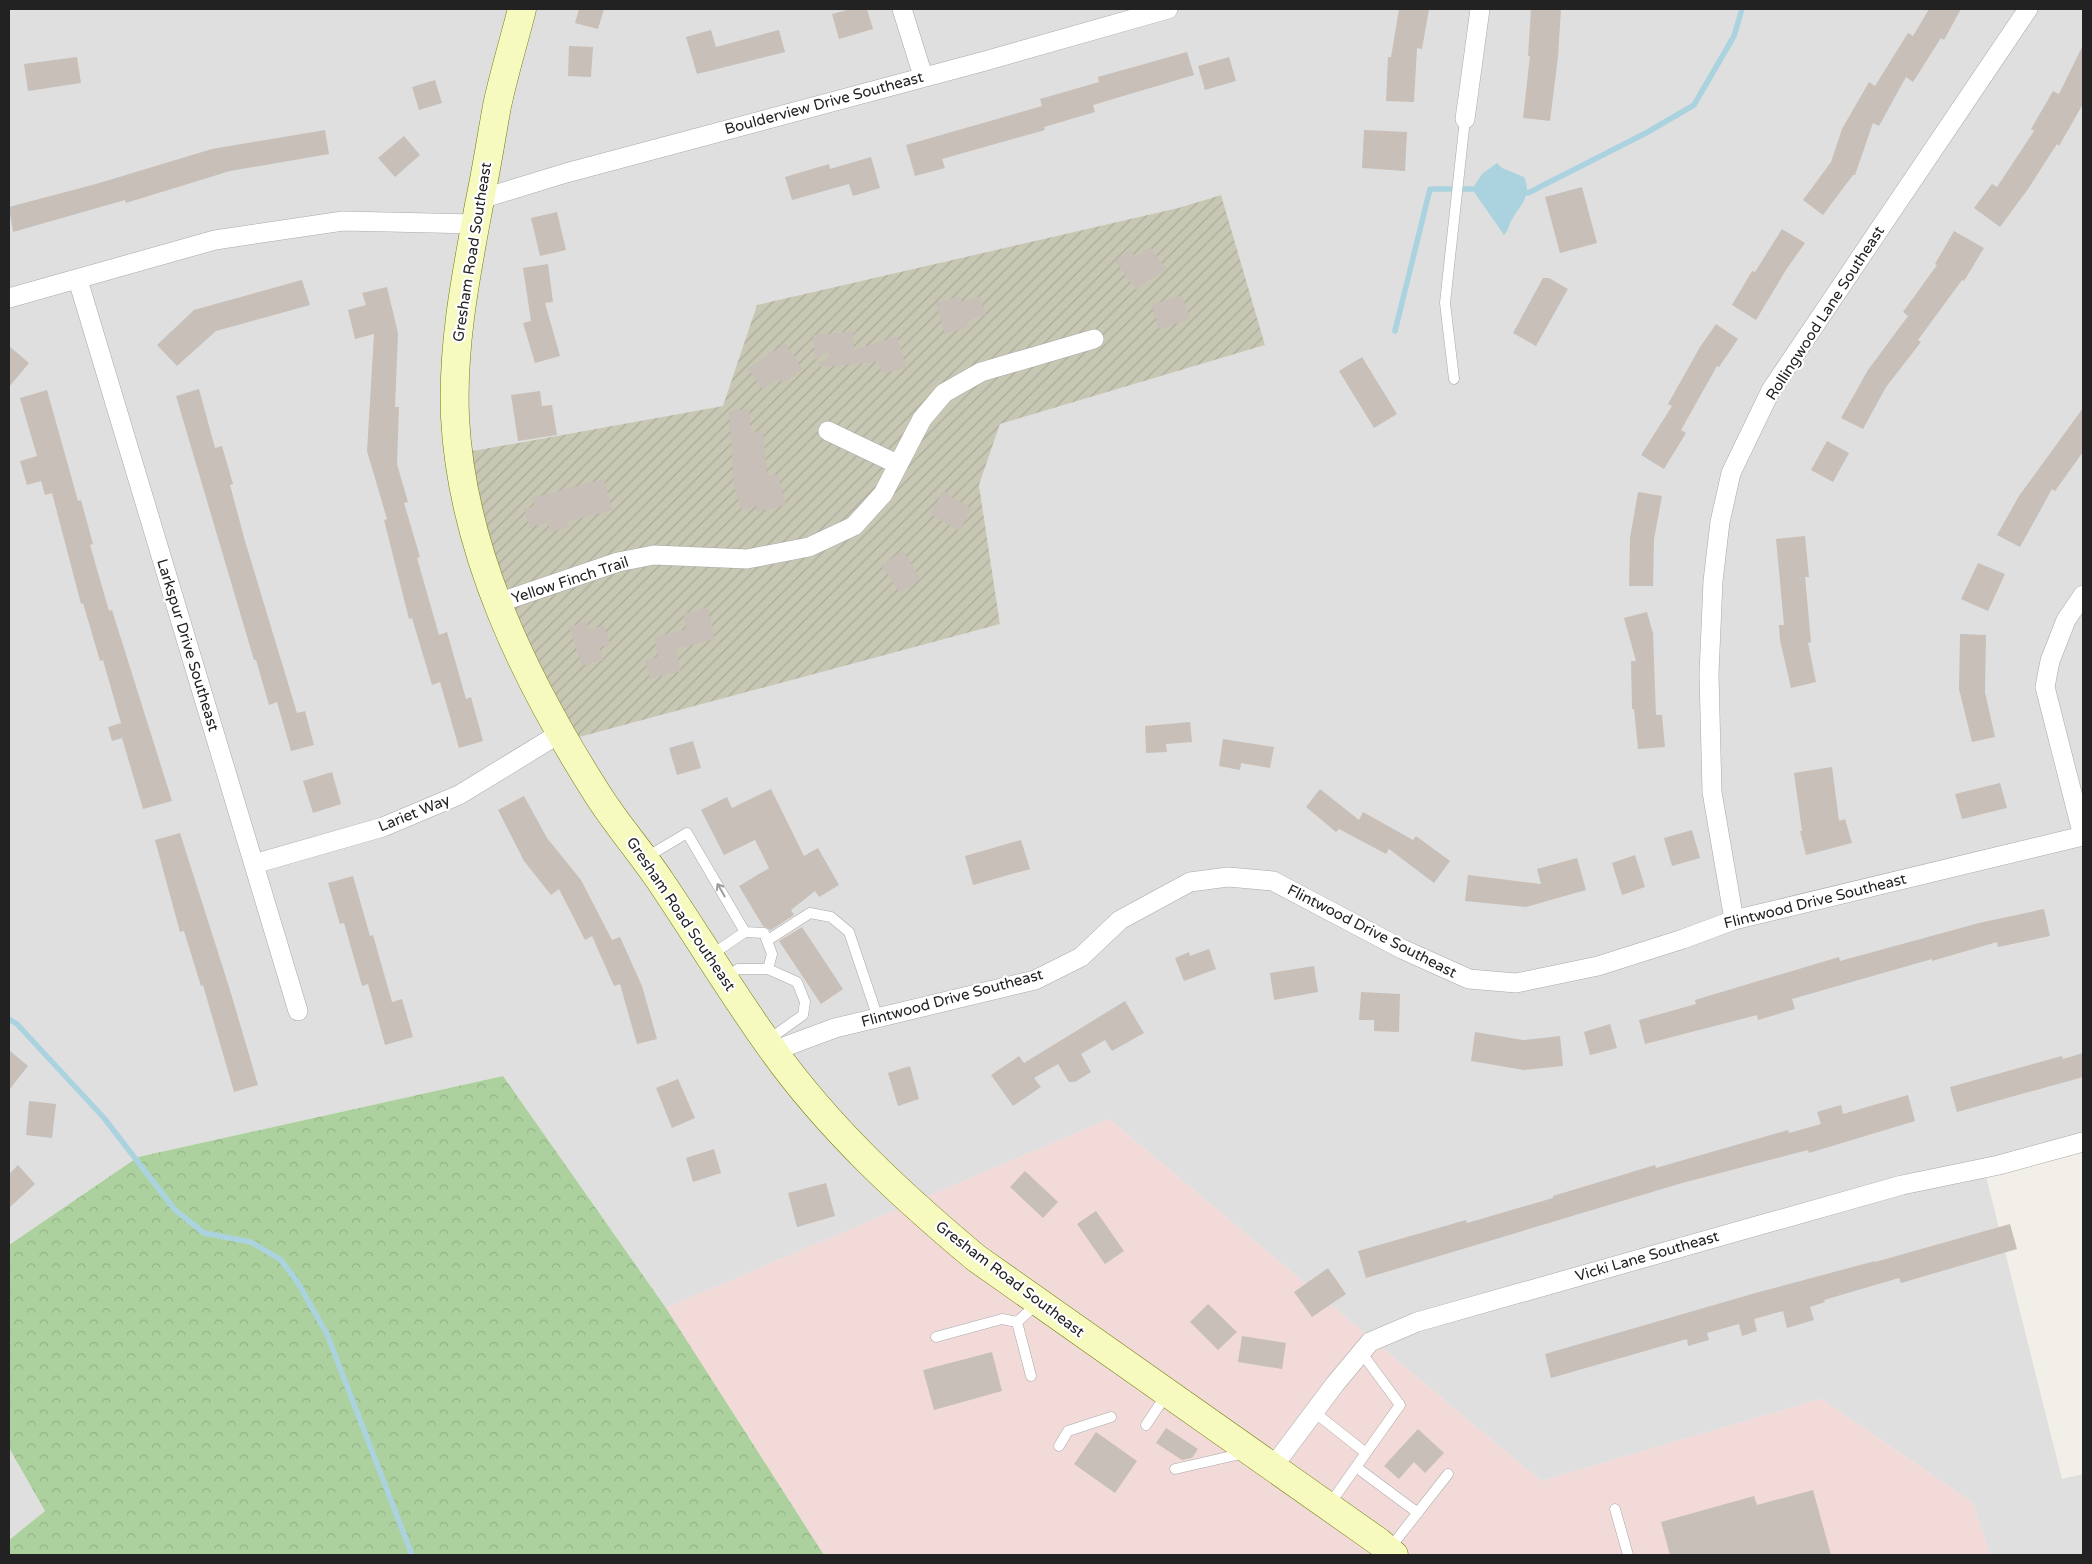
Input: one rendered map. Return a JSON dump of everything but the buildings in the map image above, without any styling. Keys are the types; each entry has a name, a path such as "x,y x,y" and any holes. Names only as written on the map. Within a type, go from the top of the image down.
{"street":[{"name":"Gresham Road Southeast","path":"522,9 498,103 459,312 455,365 455,418 465,497 478,549 498,603 539,692 599,796 644,858 770,1046 858,1151 915,1207 976,1258 1328,1506 1391,1553"},
{"path":"902,9 923,76"},
{"name":"Boulderview Drive Southeast","path":"9,298 215,240 334,222 478,212 566,173 923,76 985,61 1168,9"},
{"path":"1465,119 1480,9"},
{"name":"Rollingwood Lane Southeast","path":"1734,920 1712,792 1709,674 1713,581 1720,522 1732,473 1771,390 2028,9"},
{"name":"Larkspur Drive Southeast","path":"78,280 298,1010"},
{"name":"Yellow Finch Trail","path":"498,603 618,562 654,555 747,559 809,547 854,526 883,494 922,419 944,393 981,372 1094,339"},
{"path":"828,431 898,464"},
{"path":"2083,595 2066,620 2050,661 2045,687 2083,836"},
{"name":"Lariet Way","path":"254,864 383,827 434,806 459,795 562,732"},
{"name":"Flintwood Drive Southeast","path":"770,1046 835,1028 1035,980 1081,957 1120,920 1190,882 1228,877 1273,881 1402,949 1469,979 1516,983 1598,966 1683,939 1734,920 2083,836"},
{"name":"Vicki Lane Southeast","path":"1272,1468 1370,1342 1426,1319 1902,1185 1999,1165 2083,1142"}],"lane":[{"path":"1454,379 1445,303 1465,119"},
{"path":"644,858 687,833 745,932"},
{"path":"768,940 810,912 831,917 849,932 878,1018"},
{"path":"745,932 764,933 772,954 768,969"},
{"path":"718,967 745,932"},
{"path":"718,967 768,969 797,982 805,1002 804,1015 770,1046"},
{"path":"1017,1322 1038,1302"},
{"path":"936,1336 1002,1319 1017,1322"},
{"path":"1017,1322 1031,1376"},
{"path":"1328,1506 1400,1405 1361,1352"},
{"path":"1146,1424 1167,1394"},
{"path":"1314,1412 1366,1453"},
{"path":"1058,1446 1068,1431 1111,1417"},
{"path":"1175,1469 1249,1452"},
{"path":"1356,1466 1418,1513"},
{"path":"1391,1553 1418,1513 1448,1474"},
{"path":"1615,1510 1628,1555"}],"shaded area":[{"path":"9,9 2083,9 2083,1134 1982,1160 2062,1479 2083,1474 2083,1555 1990,1555 1972,1502 1821,1399 1541,1481 1109,1119 666,1308 503,1076 138,1157 9,1245","holes":["1220,195 1265,345 1000,424 979,485 1000,624 467,452 724,406 757,305 1178,208"]},
{"path":"1221,195 1265,345 1000,424 979,485 1000,624 568,740 486,557 467,452 723,406 757,305 1178,208"},
{"path":"1109,1119 1541,1481 1821,1399 1972,1502 1990,1555 824,1555 666,1308"},
{"path":"9,1448 45,1511 9,1540"}],"green space":[{"path":"503,1076 666,1308 824,1555 9,1555 9,1540 45,1511 9,1448 9,1245 138,1157"}],"water":[{"path":"1497,163 1502,168 1524,177 1527,190 1524,200 1504,235 1472,189 1482,174"}],"waterway":[{"path":"1528,193 1646,133 1694,105 1734,36 1742,9"},
{"path":"1395,331 1430,189 1472,189"},
{"path":"9,1019 17,1024 104,1118 175,1210 204,1233 251,1242 281,1260 298,1283 327,1334 412,1555"}]}
